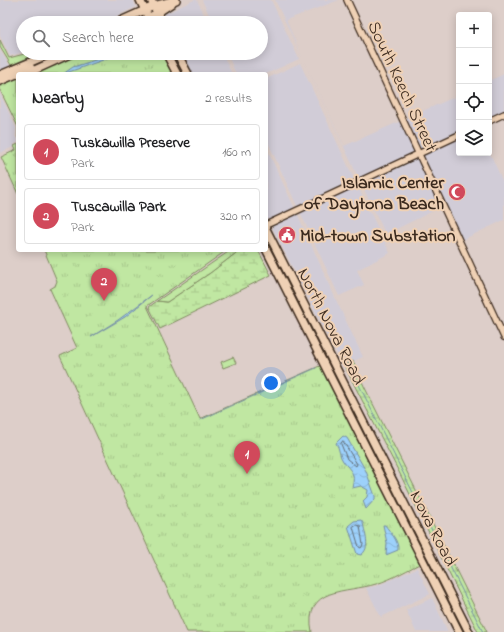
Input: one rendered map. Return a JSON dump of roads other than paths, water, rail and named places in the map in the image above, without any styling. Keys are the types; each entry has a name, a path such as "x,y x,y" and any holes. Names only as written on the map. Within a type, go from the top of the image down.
{"main road":[{"path":"140,0 148,16"},
{"path":"132,16 145,10 152,3 176,0"},
{"path":"154,16 176,0"},
{"path":"152,3 158,16"},
{"path":"0,75 37,60"},
{"path":"21,72 33,67 37,60"},
{"path":"30,72 57,60"},
{"path":"170,60 176,72"},
{"path":"181,60 187,72"},
{"path":"0,81 16,74"},
{"path":"0,86 16,79"},
{"name":"North Nova Road","path":"268,233 371,437"},
{"name":"North Nova Road","path":"268,252 363,441"},
{"path":"309,335 323,341"},
{"path":"315,347 330,354"},
{"name":"Nova Road","path":"371,437 469,632"},
{"name":"Nova Road","path":"363,441 459,632"},
{"path":"386,487 401,497"},
{"path":"392,500 408,509"},
{"path":"439,592 453,599"}],"street":[{"name":"South Keech Street","path":"347,0 504,337"},
{"path":"491,120 504,114"},
{"path":"268,224 456,136"}],"water":[{"path":"95,60 103,60 66,72 73,67"},
{"path":"152,295 125,317 91,337 118,320"},
{"path":"343,436 347,438 366,471 375,496 375,499 366,509 363,501 367,497 368,490 361,486 352,488 353,475 342,459 336,443"},
{"path":"361,520 363,523 367,545 366,549 361,555 357,554 348,526 354,521"},
{"path":"383,525 385,525 394,537 398,547 398,550 386,555 387,543"}],"waterway":[{"path":"347,361 483,632"},
{"path":"200,420 316,368"}],"place":[{"name":"Islamic Center of Daytona Beach","path":"457,192"},
{"name":"Mid-town Substation","path":"287,235"},
{"name":"Tuscawilla Park","path":"104,301"},
{"name":"Tuskawilla Preserve","path":"247,474"}]}
